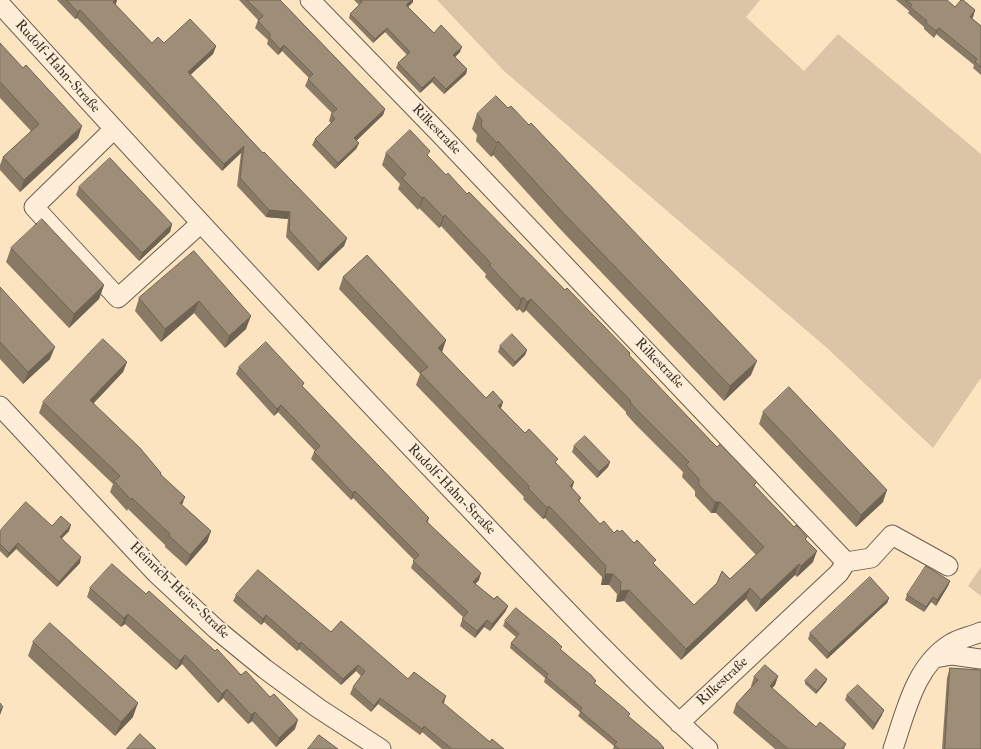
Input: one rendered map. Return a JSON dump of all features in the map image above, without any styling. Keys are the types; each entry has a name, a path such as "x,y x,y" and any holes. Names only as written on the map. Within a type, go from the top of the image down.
{"street":[{"name":"Rilkestraße","path":"310,0 441,135 846,562 839,573 679,723"},
{"name":"Rudolf-Hahn-Straße","path":"0,4 201,223 419,456 679,723 708,749"},
{"path":"114,129 34,207 102,281 118,298 201,223"},
{"name":"Heinrich-Heine-Straße","path":"0,406 156,573 216,629 318,708 381,749"},
{"path":"846,562 871,558 892,535 948,566"},
{"path":"893,749 915,684 935,658 952,643 981,632"},
{"path":"935,658 952,655 981,659"}],"shaded area":[{"path":"437,0 760,0 746,17 804,71 838,34 981,154 981,378 933,448 827,348 504,71"},
{"path":"981,567 981,596 968,586"}],"building":[{"path":"67,0 115,0 113,2 152,43 158,37 164,43 190,19 216,46 188,72 263,153 264,152 347,238 320,264 289,230 290,212 269,210 240,178 244,146 224,164 80,10 78,12"},
{"path":"247,0 280,0 385,109 354,138 359,143 338,163 315,139 335,119 331,114 337,109 308,79 313,74 284,45 280,49 269,37 271,35 258,21 263,16"},
{"path":"360,0 412,0 406,5 434,33 441,25 462,47 453,55 467,69 446,89 434,77 422,88 398,63 410,52 387,28 375,39 350,14 362,2"},
{"path":"906,0 947,0 955,7 961,0 963,0 975,10 970,17 981,26 981,67 975,62 977,59 939,28 936,31 926,23 927,21 910,7 912,5"},
{"path":"0,43 23,68 26,65 82,126 24,180 3,157 39,124 0,82"},
{"path":"496,96 508,108 511,106 529,125 531,123 757,361 730,386 566,216 498,141 497,143 481,126 482,120 477,114"},
{"path":"410,130 430,151 427,155 446,175 448,173 467,194 469,192 565,290 567,288 630,353 629,355 711,441 717,447 720,444 757,482 754,485 794,527 796,525 807,537 805,539 817,551 801,566 799,564 761,600 750,588 686,649 629,590 620,591 621,582 613,574 605,574 606,566 549,506 547,508 528,488 529,486 420,373 428,367 343,277 367,255 446,340 438,348 486,398 493,391 503,402 498,406 525,433 529,429 558,459 555,462 574,482 570,486 581,498 578,500 600,524 604,521 614,533 617,530 620,532 622,530 634,543 637,540 656,560 653,563 694,605 717,583 722,571 730,579 764,547 720,502 715,502 699,485 699,479 686,465 689,462 531,299 527,302 523,297 521,299 489,265 491,264 487,259 445,215 443,217 424,197 422,198 402,178 406,174 386,153"},
{"path":"110,158 172,224 142,253 79,187"},
{"path":"42,219 104,285 74,314 11,248"},
{"path":"194,251 251,316 229,336 199,301 165,329 139,298"},
{"path":"0,287 55,347 28,372 0,342"},
{"path":"512,334 527,350 515,362 500,346"},
{"path":"103,339 127,362 90,400 140,448 161,473 160,474 185,497 180,503 211,531 190,555 132,498 131,500 114,481 120,476 43,402"},
{"path":"266,342 304,383 302,386 429,518 426,521 481,573 473,582 494,599 497,596 508,606 492,624 487,620 477,631 462,619 468,612 413,561 419,555 355,491 353,493 314,452 320,446 281,405 277,409 239,367"},
{"path":"789,387 887,490 861,515 763,412"},
{"path":"585,436 610,462 599,472 574,446"},
{"path":"26,502 52,526 61,516 71,525 60,537 81,557 59,582 18,543 9,553 0,544 0,531"},
{"path":"112,564 146,594 149,591 215,651 217,649 241,675 246,671 270,697 274,694 298,720 279,738 255,712 251,715 227,689 222,694 185,655 180,661 128,614 124,618 90,588"},
{"path":"926,566 950,581 937,600 933,597 926,607 907,595"},
{"path":"258,570 331,632 341,621 408,679 414,672 446,696 442,702 490,742 492,739 504,749 452,749 424,726 422,729 380,698 374,706 353,687 365,671 358,665 343,679 301,642 299,644 266,615 263,619 236,595"},
{"path":"870,577 889,598 829,653 810,633"},
{"path":"516,608 556,641 562,647 560,649 591,675 596,681 594,683 625,709 630,714 628,716 664,748 619,749 614,745 617,742 580,711 582,708 546,677 548,674 511,643 519,634 505,621"},
{"path":"50,623 138,703 121,722 33,642"},
{"path":"765,665 778,676 770,686 816,727 820,722 846,744 842,749 788,749 736,704 758,680 754,677"},
{"path":"950,668 981,670 981,749 945,749"},
{"path":"816,669 827,679 817,691 805,681"},
{"path":"858,685 884,710 875,724 847,695"},
{"path":"0,703 3,707 0,710"},
{"path":"140,734 156,749 127,749"},
{"path":"319,735 338,749 308,749"}]}
